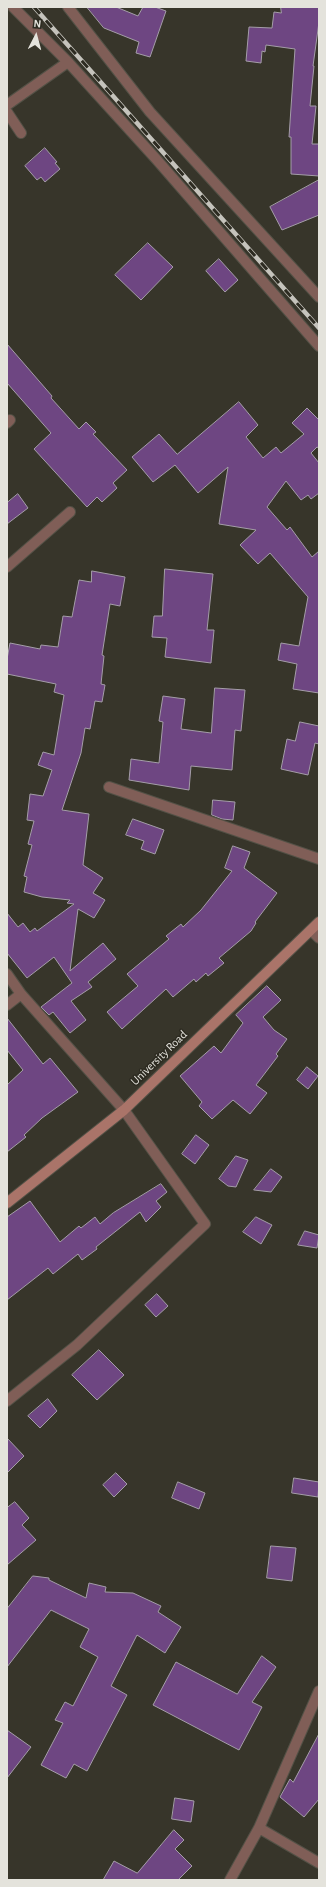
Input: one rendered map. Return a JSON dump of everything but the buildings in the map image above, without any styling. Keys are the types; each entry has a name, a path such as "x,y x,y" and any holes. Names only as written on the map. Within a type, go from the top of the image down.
{"street":[{"path":"13,7 68,62 157,160 284,308 319,346"},
{"path":"68,7 150,112 319,297"},
{"path":"7,105 68,62"},
{"path":"7,112 21,133"},
{"path":"7,567 70,512"},
{"path":"110,787 319,859"},
{"name":"University Road","path":"7,1203 124,1110 315,934 319,922"},
{"path":"7,974 21,994 124,1110 205,1224 77,1345 7,1401"},
{"path":"7,1005 21,994"},
{"path":"230,1880 259,1828 319,1691"},
{"path":"259,1828 319,1863"}],"railway":[{"path":"34,7 319,328"}]}
